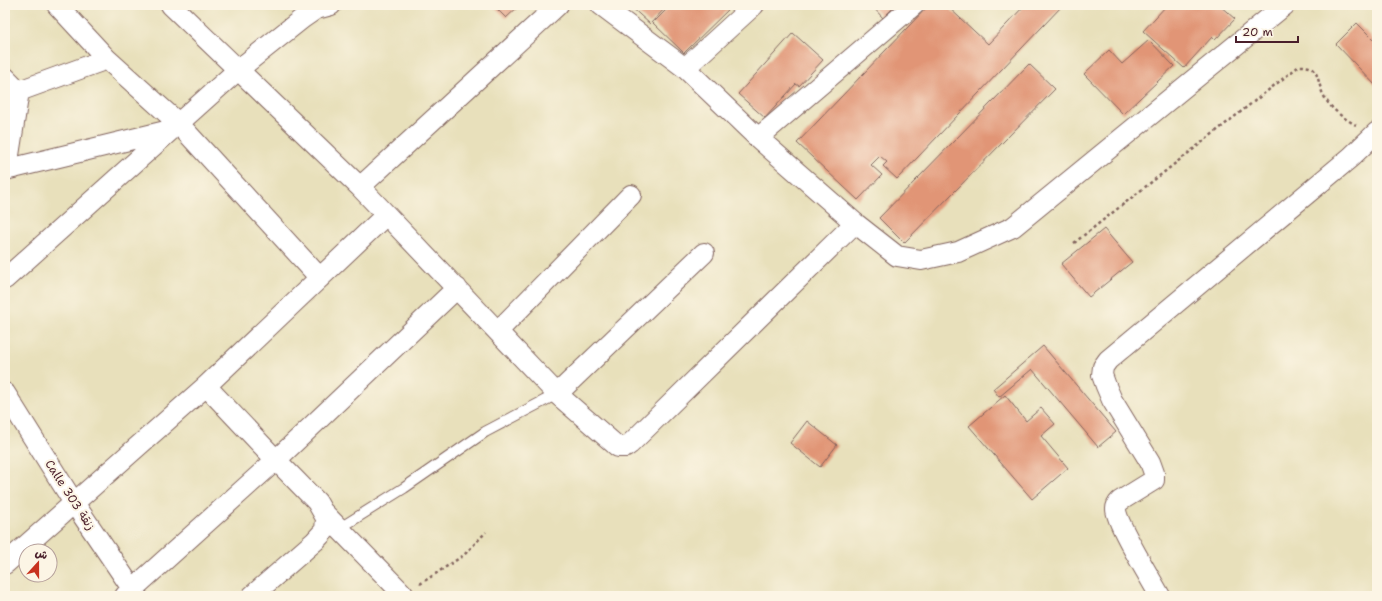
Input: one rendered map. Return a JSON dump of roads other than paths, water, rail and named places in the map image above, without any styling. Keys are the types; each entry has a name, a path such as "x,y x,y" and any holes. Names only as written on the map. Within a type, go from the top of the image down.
{"street":[{"path":"57,5 107,59 175,126 320,278"},
{"path":"172,5 360,187 557,394 618,447 626,447 855,223"},
{"path":"5,279 239,69 303,18 316,9 331,5"},
{"path":"360,187 558,5"},
{"path":"601,5 685,68 758,138 855,223 897,256 921,260 958,252 1013,227 1285,5"},
{"path":"685,68 754,5"},
{"path":"758,138 914,5"},
{"path":"19,91 107,59"},
{"path":"5,78 19,91"},
{"path":"19,91 6,169 175,126"},
{"path":"1160,596 1116,511 1117,504 1120,501 1154,480 1154,473 1134,435 1112,400 1102,375 1103,367 1108,360 1321,182 1369,130"},
{"path":"498,331 631,195"},
{"path":"5,564 206,386 386,215"},
{"path":"557,394 704,252"},
{"path":"131,594 276,460 457,288"},
{"path":"206,386 318,502 326,518 326,530 252,596"},
{"name":"Calle 303 زنقة","path":"8,403 74,503 131,594"},
{"path":"323,512 403,594"}],"lane":[{"path":"340,528 404,488 485,432 557,394"}]}
